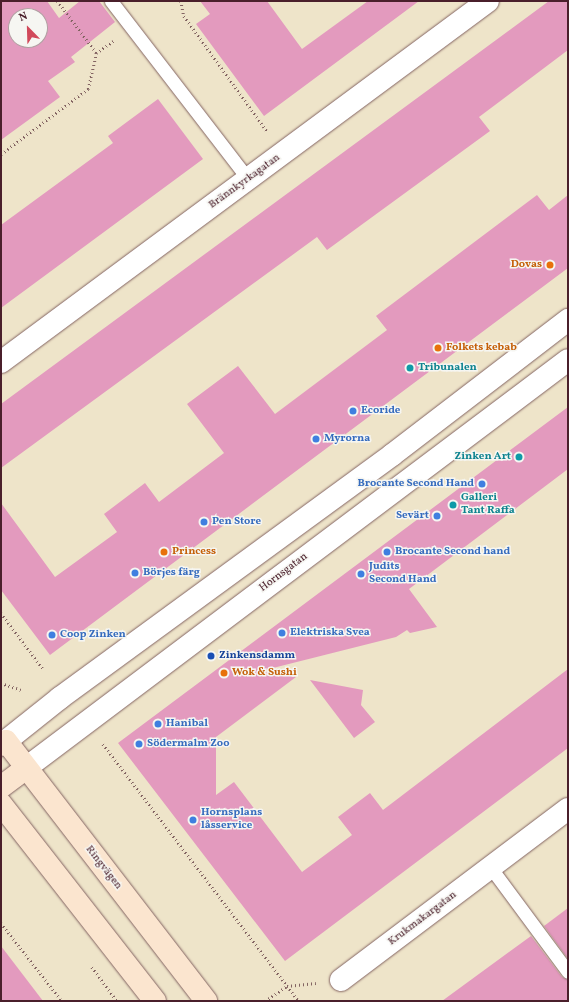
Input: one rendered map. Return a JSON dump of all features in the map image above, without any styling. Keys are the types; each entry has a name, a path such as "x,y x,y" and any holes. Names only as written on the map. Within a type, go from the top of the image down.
{"main road":[{"name":"Ringvägen","path":"3,740 206,1001"},
{"name":"Hornsgatan","path":"1,787 26,768"},
{"path":"1,804 156,1001"}],"street":[{"name":"Brännkyrkagatan","path":"1,362 249,180 488,1"},
{"path":"3,740 392,454 568,320"},
{"name":"Hornsgatan","path":"26,768 568,360"},
{"name":"Krukmakargatan","path":"341,980 568,809"}],"lane":[{"path":"111,1 249,180"},
{"path":"491,868 568,972"}],"path":[{"path":"1,154 88,89 96,52 57,1"},
{"path":"181,1 184,16 249,106"},
{"path":"1,613 44,670"},
{"path":"1,683 20,690"},
{"path":"103,744 299,1001"},
{"path":"1,923 62,1001"},
{"path":"265,1001 287,986 341,980"}],"building":[{"path":"1,1 47,1 59,18 80,1 99,1 115,22 71,57 75,62 48,81 60,97 1,140"},
{"path":"200,1 267,1 302,49 368,1 419,1 264,116 196,24 210,14"},
{"path":"549,1 568,1 568,50 479,117 490,131 327,250 317,237 1,468 1,404"},
{"path":"158,99 203,159 1,308 1,225 113,143 108,136"},
{"path":"537,195 549,210 568,195 568,268 50,655 1,590 1,503 55,577 117,532 104,514 145,483 159,502 224,453 187,404 238,366 275,414 387,330 376,316"},
{"path":"568,407 568,469 409,589 437,627 410,633 407,630 396,637 261,671 296,677 216,737 216,795 234,782 302,872 352,835 338,817 370,793 383,810 568,669 568,748 285,961 118,743"},
{"path":"310,680 363,690 361,705 375,722 354,738"},
{"path":"568,908 568,959 544,926"},
{"path":"531,936 562,977 568,980 568,1001 442,1001"},
{"path":"1,946 43,1001 1,1001"}],"place":[{"name":"Dovas","path":"550,265"},
{"name":"Folkets kebab","path":"438,348"},
{"name":"Tribunalen","path":"410,368"},
{"name":"Ecoride","path":"353,411"},
{"name":"Myrorna","path":"316,439"},
{"name":"Zinken Art","path":"519,457"},
{"name":"Brocante Second Hand","path":"482,484"},
{"name":"Galleri Tant Raffa","path":"453,505"},
{"name":"Sevärt","path":"437,516"},
{"name":"Pen Store","path":"204,522"},
{"name":"Princess","path":"164,552"},
{"name":"Brocante Second hand","path":"387,552"},
{"name":"Börjes färg","path":"135,573"},
{"name":"Judits Second Hand","path":"361,574"},
{"name":"Elektriska Svea","path":"282,633"},
{"name":"Coop Zinken","path":"52,635"},
{"name":"Zinkensdamm","path":"211,656"},
{"name":"Wok & Sushi","path":"224,673"},
{"name":"Hanibal","path":"158,724"},
{"name":"Södermalm Zoo","path":"139,744"},
{"name":"Hornsplans låsservice","path":"193,820"}]}
